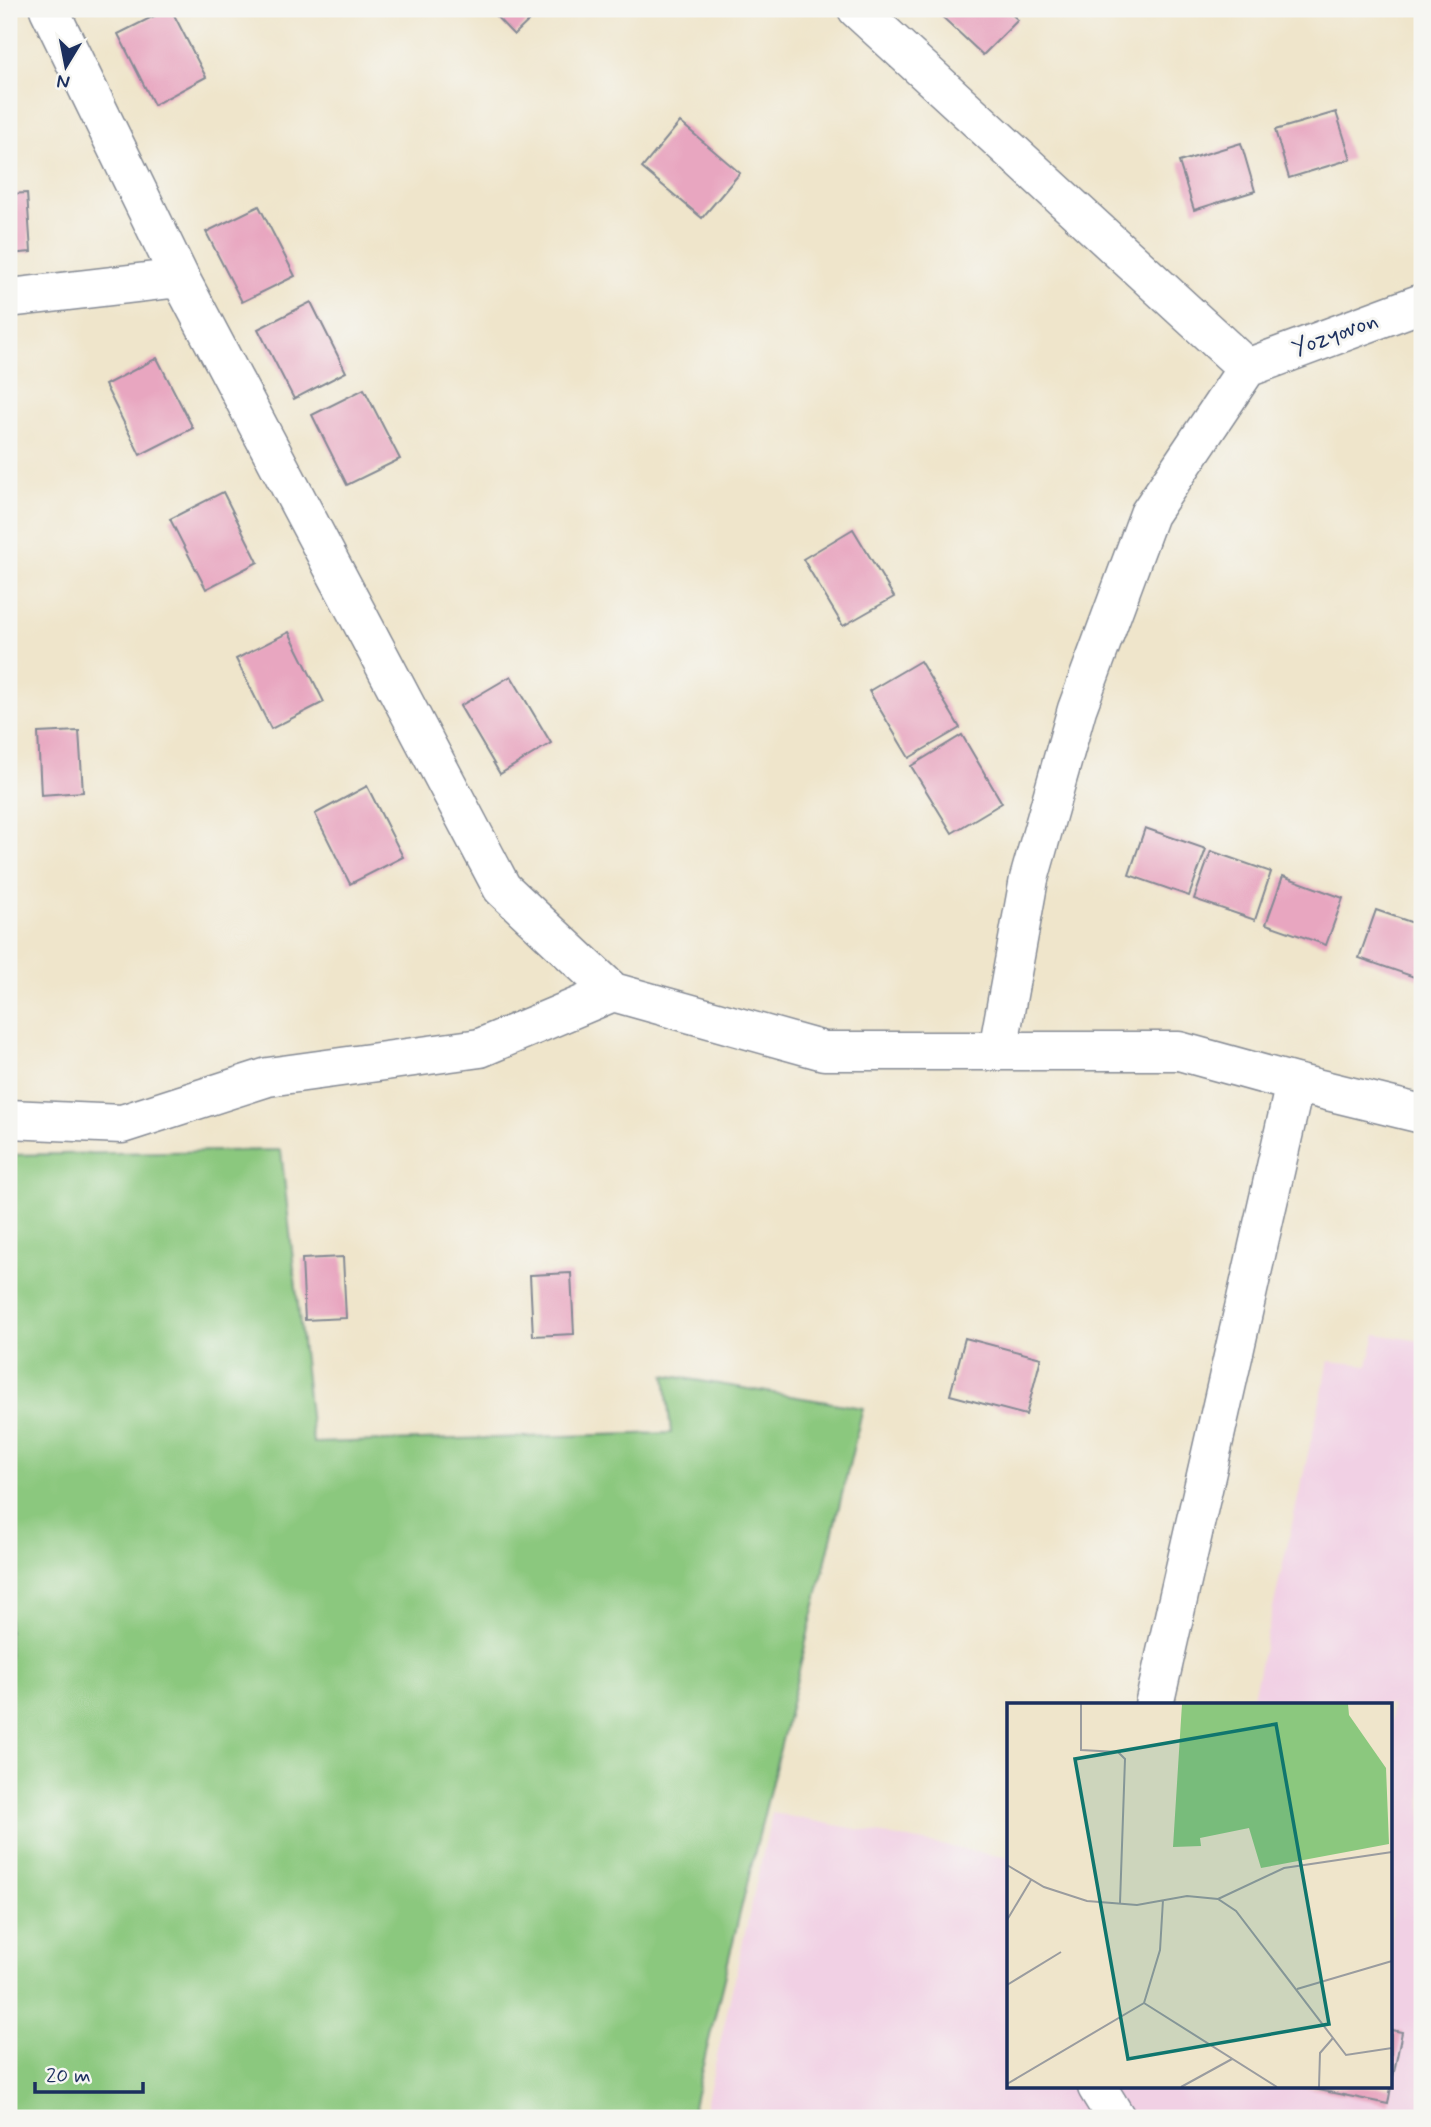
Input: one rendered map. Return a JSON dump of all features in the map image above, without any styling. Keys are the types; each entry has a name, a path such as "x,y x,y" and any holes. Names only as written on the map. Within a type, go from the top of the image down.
{"street":[{"path":"49,9 180,278 502,888 613,992 824,1051 1179,1051 1422,1114"},
{"path":"857,9 1248,368 1149,514 1077,709 1029,879 998,1051"},
{"path":"9,298 180,278"},
{"name":"Yozyovon","path":"1248,368 1422,303"},
{"path":"9,1119 122,1124 268,1077 480,1048 613,992"},
{"path":"1154,1703 1296,1083"},
{"path":"1098,2088 1116,2118"}],"shaded area":[{"path":"1376,1334 1422,1341 1422,2118 703,2118 772,1813 1007,1858 1007,2088 1392,2088 1392,1703 1251,1703 1329,1361 1368,1365"}],"green space":[{"path":"281,1150 313,1443 671,1433 665,1375 863,1408 690,2118 9,2118 9,1155"}],"building":[{"path":"171,9 206,77 154,105 118,34"},
{"path":"489,9 541,9 514,35"},
{"path":"1006,9 1018,20 983,55 936,11"},
{"path":"1336,112 1351,159 1289,178 1275,130"},
{"path":"680,122 740,173 702,218 642,168"},
{"path":"1241,143 1255,191 1194,210 1179,162"},
{"path":"27,193 31,252 9,254 9,194"},
{"path":"259,206 295,276 242,302 206,232"},
{"path":"311,302 346,372 294,399 258,329"},
{"path":"157,358 193,428 140,455 105,385"},
{"path":"364,389 400,459 347,485 312,415"},
{"path":"223,492 258,562 206,589 170,519"},
{"path":"853,529 894,597 843,626 803,559"},
{"path":"289,632 324,702 271,729 236,659"},
{"path":"920,661 960,728 909,758 869,691"},
{"path":"511,676 551,743 500,774 460,706"},
{"path":"79,731 83,792 41,795 38,733"},
{"path":"962,735 1002,803 952,833 911,766"},
{"path":"367,786 403,857 350,884 315,814"},
{"path":"1145,828 1206,849 1189,896 1129,875"},
{"path":"1211,851 1271,872 1255,920 1194,899"},
{"path":"1283,876 1343,898 1326,945 1266,924"},
{"path":"1376,910 1422,926 1420,979 1359,958"},
{"path":"343,1257 346,1318 305,1320 302,1259"},
{"path":"571,1273 574,1334 533,1336 530,1275"},
{"path":"965,1338 1041,1358 1026,1415 950,1395"},
{"path":"1392,2030 1402,2032 1392,2082"},
{"path":"1309,2088 1391,2088 1388,2104"}]}
